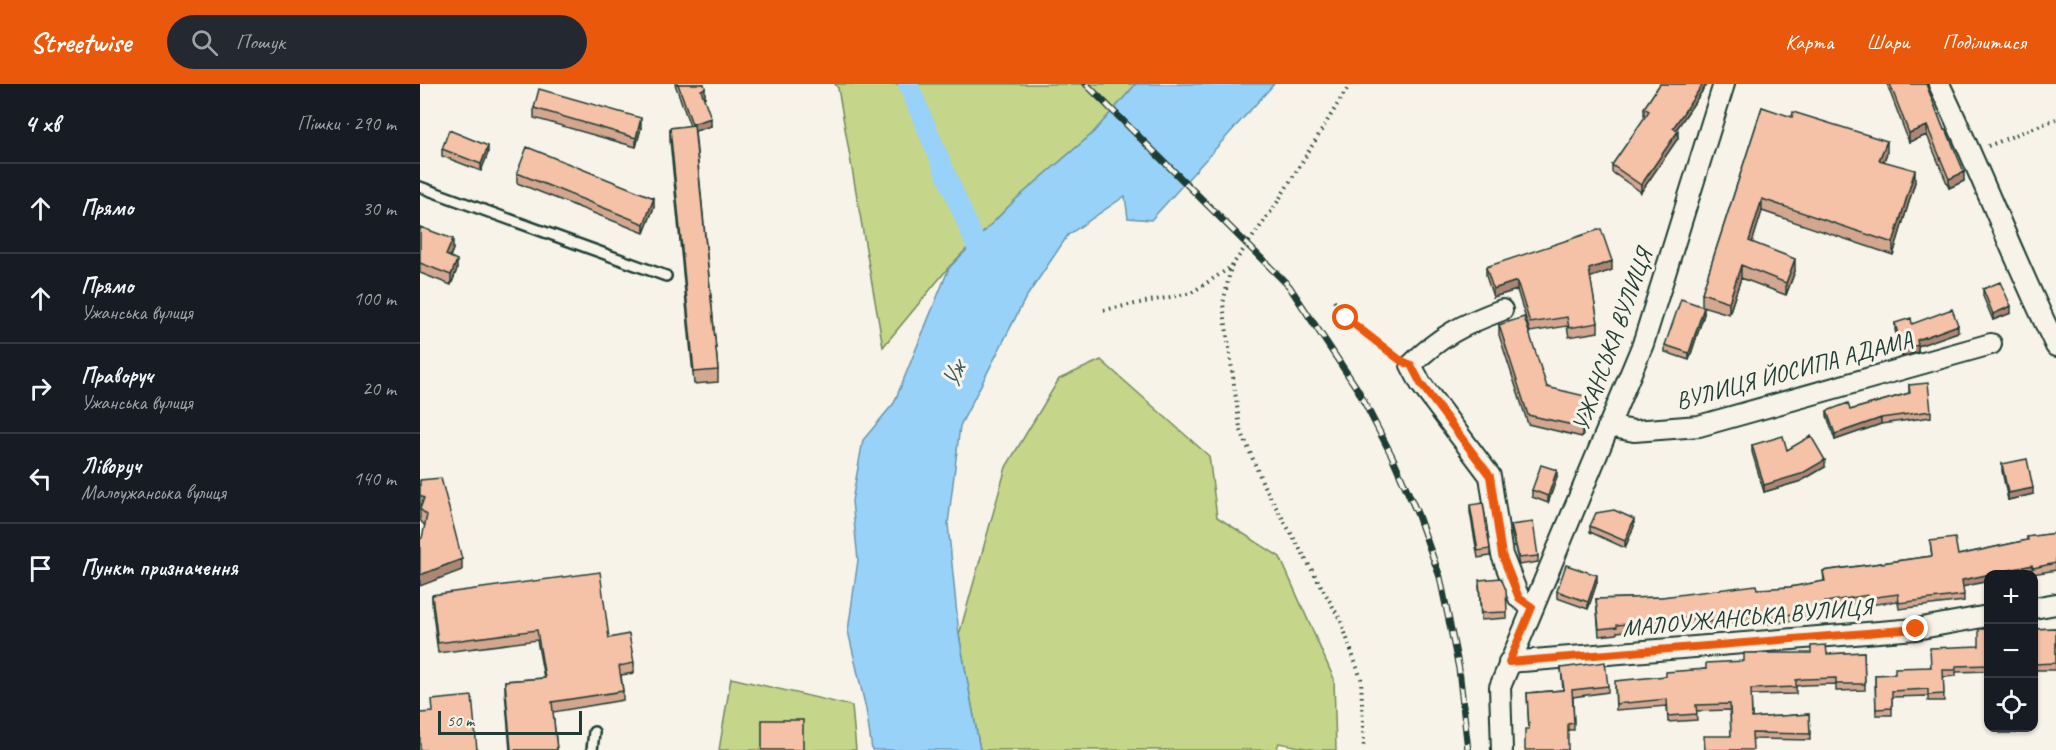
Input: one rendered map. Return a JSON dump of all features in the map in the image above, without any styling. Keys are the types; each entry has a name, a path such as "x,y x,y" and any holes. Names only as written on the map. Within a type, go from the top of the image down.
{"street":[{"name":"УЖАНСЬКА ВУЛИЦЯ","path":"1502,750 1500,687 1643,344 1724,84"},
{"path":"1939,84 1969,147 2026,285 2056,346"},
{"path":"1502,310 1458,327 1430,346 1411,365 1421,384 1490,476 1502,555 1519,598 1532,607"},
{"name":"ВУЛИЦЯ ЙОСИПА АДАМА","path":"1608,426 1634,431 1699,426 1991,344"},
{"path":"2038,607 2056,604"},
{"name":"МАЛОУЖАНСЬКА ВУЛИЦЯ","path":"1509,662 1916,629 1984,617"}],"lane":[{"path":"420,188 666,276"},
{"path":"592,750 594,732"}],"path":[{"path":"1104,310 1191,293 1231,267 1275,206 1350,84"},
{"path":"1969,147 1991,146 2056,119"},
{"path":"1231,267 1223,304 1239,428 1264,486 1341,621 1361,679 1364,750"},
{"path":"1334,300 1346,318 1400,360 1411,365"}],"green space":[{"path":"835,84 1136,84 1092,134 1014,201 949,267 883,347 838,88"},
{"path":"1101,360 1209,456 1217,517 1280,557 1334,679 1336,750 1316,750 1279,743 1276,750 980,750 959,635 1006,467 1059,379"},
{"path":"731,678 852,706 856,750 719,750"}],"water":[{"name":"Уж","path":"1136,84 1274,84 1151,220 1128,218 1125,196 1068,235 1025,299 960,426 948,524 959,635 980,750 872,750 866,709 848,631 858,560 852,501 863,440 894,403 949,268 1014,201 1092,134"}],"building":[{"path":"678,84 704,84 705,88 701,90 711,118 692,124"},
{"path":"1660,84 1703,84 1673,128 1678,131 1641,185 1612,165 1649,111 1644,108"},
{"path":"1890,84 1926,84 1964,172 1949,179 1927,126 1909,133"},
{"path":"539,89 641,118 636,138 534,108"},
{"path":"1762,107 1792,117 1793,112 1887,141 1879,160 1915,170 1893,243 1762,199 1749,241 1795,259 1786,283 1741,265 1729,302 1702,293"},
{"path":"694,125 718,370 694,372 670,128"},
{"path":"449,130 488,146 481,164 442,149"},
{"path":"527,147 654,198 644,224 517,173"},
{"path":"420,227 453,239 446,255 457,260 451,275 420,263"},
{"path":"1601,229 1612,261 1589,269 1598,323 1569,328 1567,317 1530,323 1517,281 1493,289 1486,267"},
{"path":"2000,282 2011,306 1993,314 1983,289"},
{"path":"1681,299 1704,307 1689,353 1665,345"},
{"path":"1952,309 1958,325 1917,340 1918,345 1902,350 1895,323 1911,318 1912,324"},
{"path":"1524,317 1547,387 1589,397 1582,427 1528,415 1499,325"},
{"path":"1928,383 1931,411 1881,418 1835,434 1827,411 1848,403 1850,410 1910,393 1909,385"},
{"path":"1783,436 1787,450 1811,436 1825,460 1801,474 1764,485 1752,445"},
{"path":"2027,459 2033,488 2008,493 2002,464"},
{"path":"1541,465 1557,470 1548,496 1532,490"},
{"path":"441,478 462,559 420,575 420,539 427,515 420,509 424,498 420,495 420,480"},
{"path":"1483,503 1490,549 1478,551 1470,505"},
{"path":"1614,510 1634,519 1625,541 1590,526 1596,513"},
{"path":"1533,522 1538,556 1519,558 1511,525"},
{"path":"2056,533 2056,563 2033,568 2032,565 2009,570 1984,570 1984,575 1962,580 1964,595 1899,603 1898,594 1869,598 1868,595 1825,602 1826,607 1793,614 1769,617 1768,613 1728,617 1728,619 1701,623 1701,617 1617,625 1617,627 1599,629 1596,599 1662,597 1756,585 1757,589 1790,587 1825,581 1823,571 1932,556 1930,541 1955,538 1958,555 2028,540 2027,537"},
{"path":"1566,565 1597,575 1588,602 1557,591"},
{"path":"600,572 609,638 629,634 634,663 619,666 623,691 552,702 557,750 511,750 505,681 545,678 537,630 438,643 432,595"},
{"path":"1501,578 1506,590 1507,612 1481,613 1479,580"},
{"path":"2056,628 2056,663 2038,664 2038,629"},
{"path":"1979,629 1984,629 1984,665 1956,666 1956,670 1943,670 1944,694 1928,695 1928,689 1892,691 1892,708 1876,709 1875,675 1895,674 1895,668 1931,667 1930,648 1979,646"},
{"path":"1826,645 1827,654 1864,652 1865,684 1836,684 1836,678 1804,679 1796,680 1796,687 1751,689 1752,718 1809,714 1810,734 1752,733 1753,750 1705,750 1704,736 1731,736 1730,704 1696,705 1697,714 1668,716 1667,699 1616,704 1615,681 1666,676 1666,672 1706,669 1706,663 1744,661 1744,653 1811,653 1811,646"},
{"path":"1605,662 1608,686 1572,690 1574,723 1568,724 1568,750 1525,750 1525,729 1529,729 1527,693 1564,690 1561,668"},
{"path":"472,696 477,750 420,750 420,713 433,712 432,700"},
{"path":"762,720 803,720 803,750 762,750"}],"waterway":[{"path":"908,84 984,264"}],"railway":[{"path":"1086,84 1289,286 1358,390 1392,456 1417,513 1440,577 1459,669 1468,750"}],"route":[{"path":"1346,318 1400,360 1411,365 1421,384 1490,476 1497,508 1502,555 1519,598 1532,607 1509,662 1916,629"}]}
